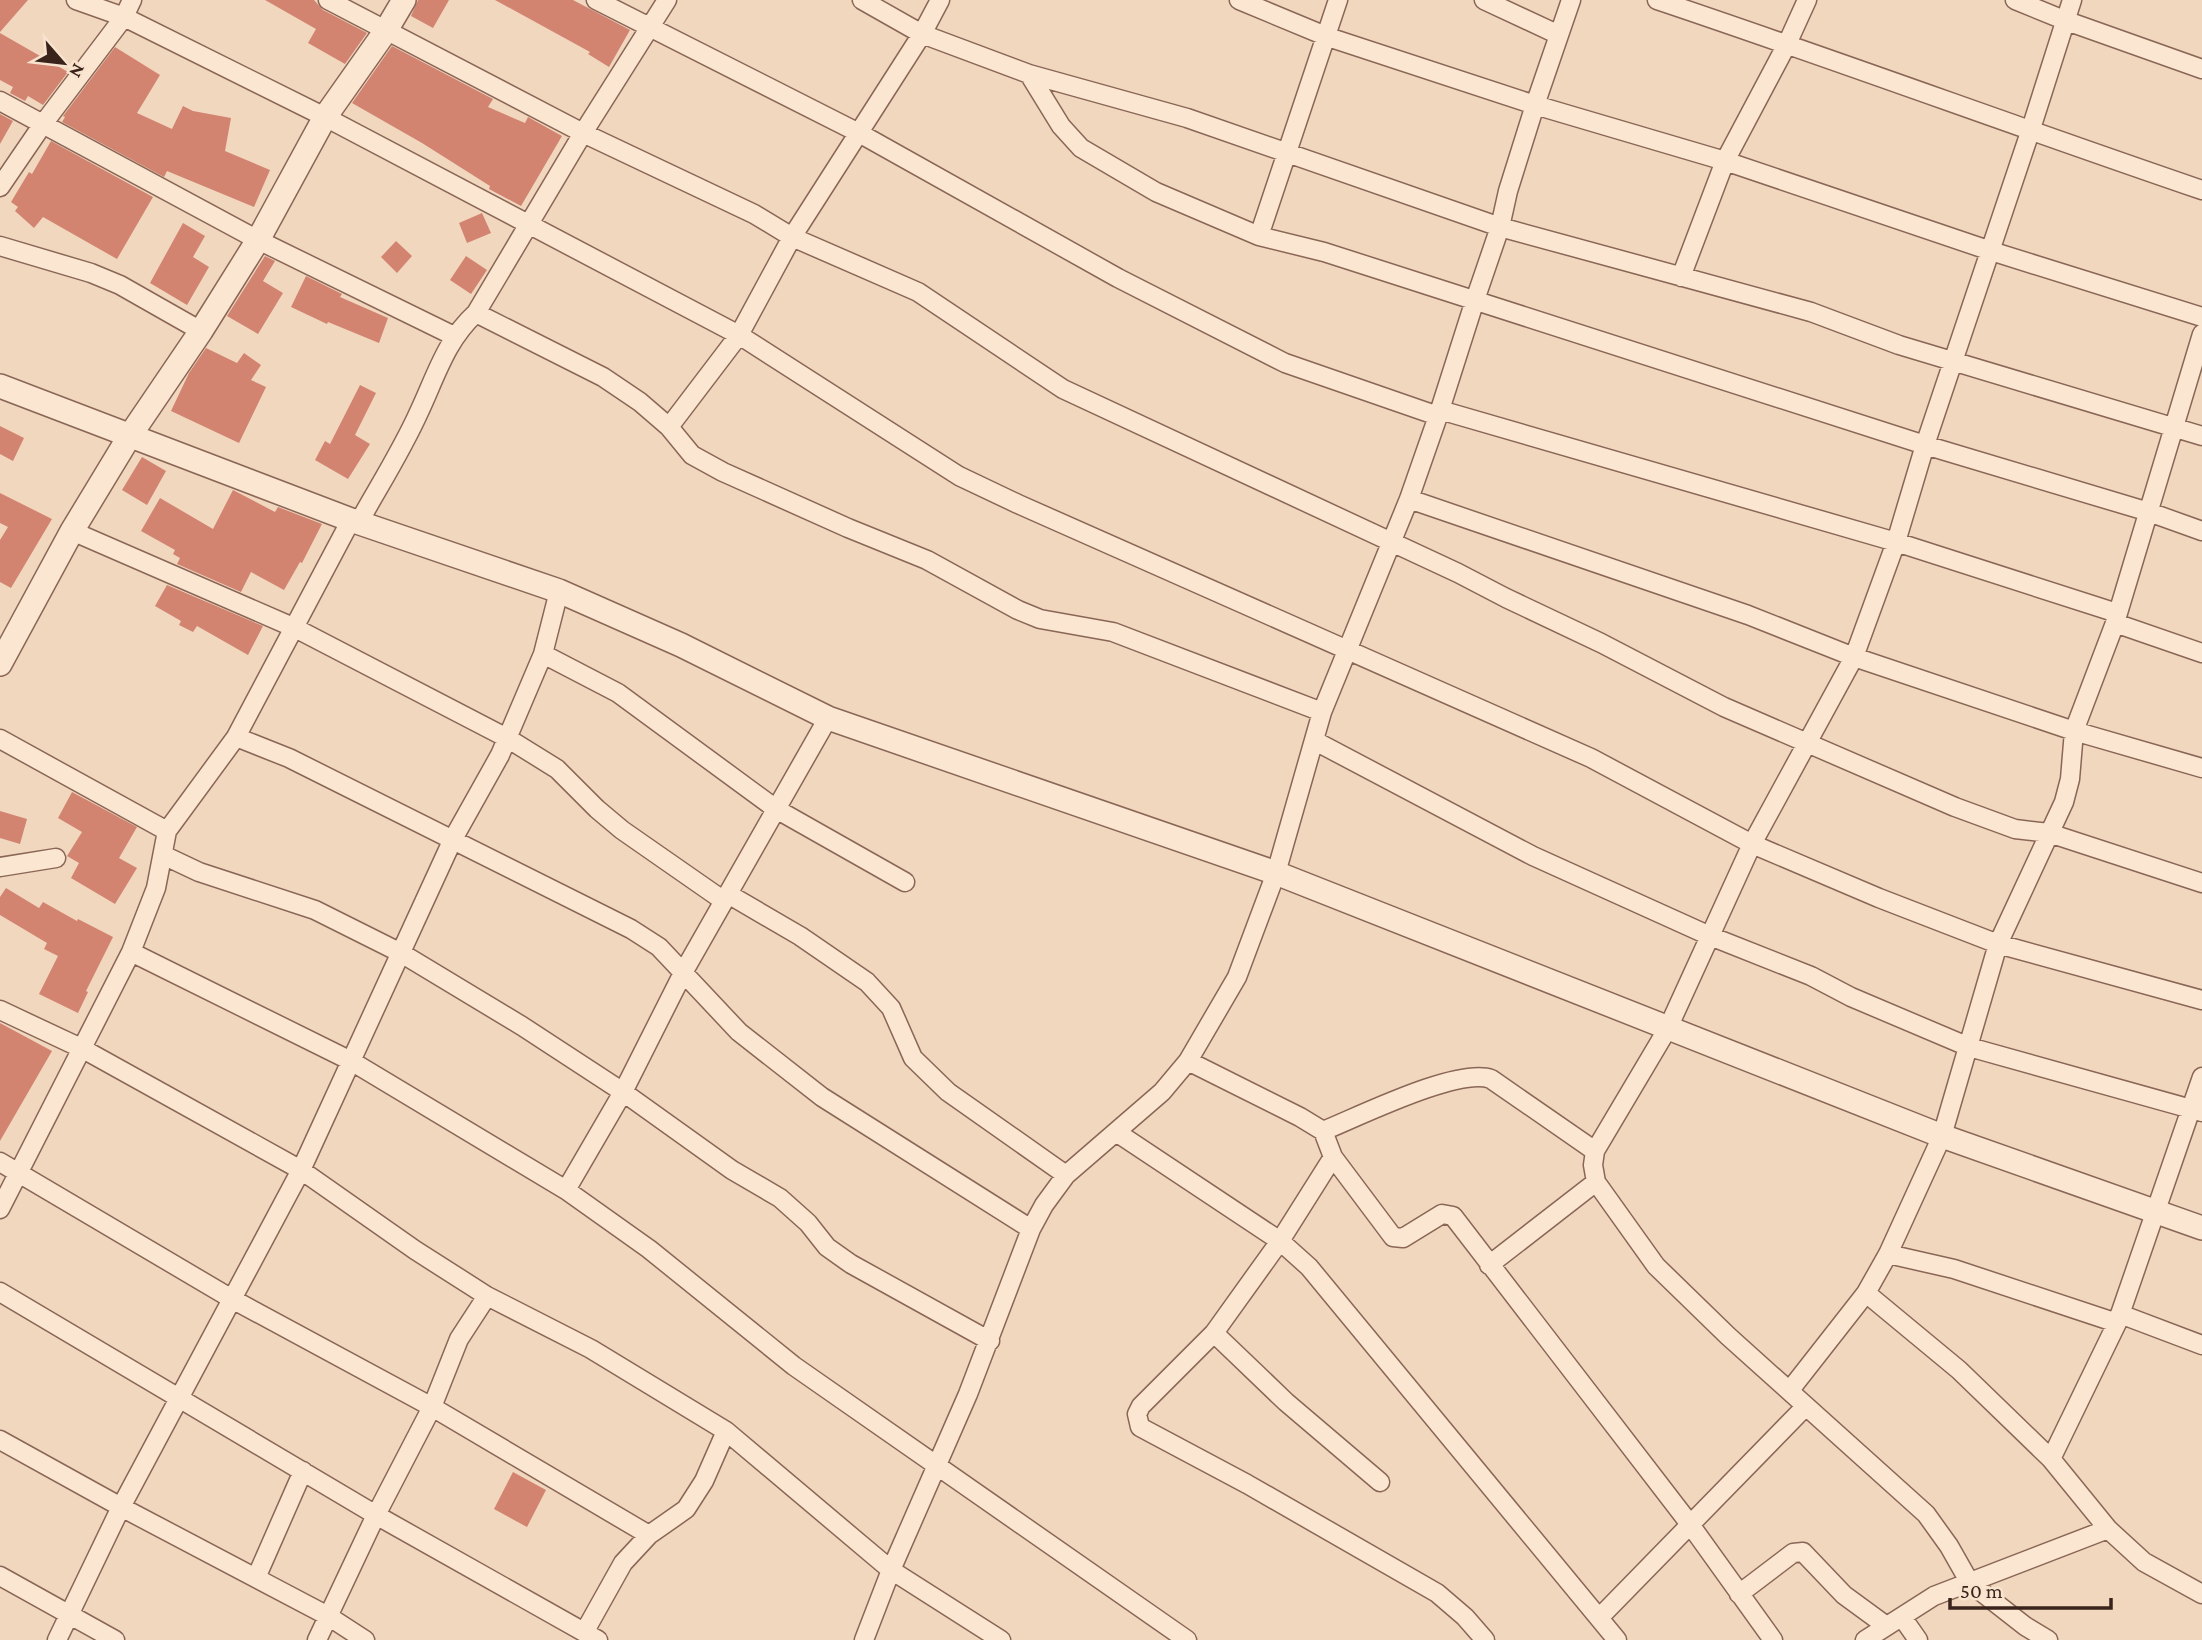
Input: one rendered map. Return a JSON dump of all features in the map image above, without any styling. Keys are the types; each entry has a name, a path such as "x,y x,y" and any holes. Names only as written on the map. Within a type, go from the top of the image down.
{"street":[{"path":"76,0 124,18 325,117 740,335 959,476 1177,576 1591,758 1752,844 1880,898 1998,944 2202,1000"},
{"path":"0,187 43,124 124,18 132,0"},
{"path":"328,0 583,133 754,214 792,237 918,292 1063,389 1601,642 1724,707 2003,825 2049,833 2202,883"},
{"path":"0,664 72,531 129,437 201,331 258,240 325,117 385,32 404,0"},
{"path":"596,0 859,133 1118,278 1285,363 1439,413 1896,542 2116,618 2202,653"},
{"path":"0,1209 131,952 156,888 167,831 236,737 355,521 419,412 454,336 476,313 583,133 667,0"},
{"path":"862,0 922,34 1029,74 1187,118 1500,227 1811,312 1899,345 2202,436"},
{"path":"670,427 740,335 792,237 922,34 940,0"},
{"path":"1239,0 1328,37 1535,105 1726,161 1991,251 2202,317"},
{"path":"1259,236 1328,37 1338,0"},
{"path":"1484,0 1559,35"},
{"path":"864,1640 891,1570 990,1341 1031,1229 1044,1205 1066,1175 1162,1092 1188,1061 1237,977 1276,873 1322,712 1409,499 1439,413 1500,227 1508,191 1535,105 1571,0"},
{"path":"1657,0 2202,190"},
{"path":"1681,277 1726,161 1807,0"},
{"path":"2015,0 2202,69"},
{"path":"2048,1640 2025,1626 1970,1583 1949,1546 1926,1514 1805,1407 1656,1266 1596,1182 1593,1165 1595,1151 1668,1028 1752,844 1854,657 1896,542 1925,445 2072,0"},
{"path":"1029,74 1061,126 1081,148 1156,192 1259,236 1324,252 2202,531"},
{"path":"0,101 258,240 454,336"},
{"path":"0,246 91,273 120,285 201,331"},
{"path":"476,313 603,377 640,401 670,427 692,455 723,472 927,560 1018,610 1040,619 1113,632 1322,712"},
{"path":"1790,1390 1866,1293 1888,1254 1942,1136 1998,944 2064,802 2070,779 2074,731 2116,618 2202,334"},
{"path":"0,387 355,521 559,591 681,645 828,718 1276,873 1942,1136 2202,1228"},
{"path":"1409,499 1748,615 1854,657 2074,731 2202,768"},
{"path":"72,531 295,628 507,738 557,769 622,830 726,897 800,936 867,982 891,1009 913,1058 939,1083 1066,1175"},
{"path":"57,1640 121,1507 301,1170 453,839 500,755 543,654 559,591"},
{"path":"543,654 618,693 776,809 905,881"},
{"path":"566,1190 623,1092 684,971 828,718"},
{"path":"236,737 289,758 631,929 659,947 739,1032 822,1097 1031,1229"},
{"path":"0,739 167,831"},
{"path":"1315,741 1533,856 1710,936 1811,976 1851,997 1969,1047 2197,1110"},
{"path":"163,855 199,872 315,910 401,953 522,1026 623,1092 733,1170 780,1198 808,1223 827,1247 851,1264 990,1341"},
{"path":"0,867 55,858"},
{"path":"131,952 351,1061 566,1190 649,1249 794,1366 1187,1640"},
{"path":"0,1010 83,1049 301,1170 415,1250 487,1296 590,1349 726,1431 891,1570 1001,1640"},
{"path":"1188,1061 1300,1117 1323,1132 1333,1157 1393,1237 1403,1238 1442,1214 1453,1216 1689,1523 1773,1640"},
{"path":"1323,1132 1432,1087 1482,1076 1491,1079 1595,1151"},
{"path":"2051,1459 2119,1319 2156,1212 2197,1110 2202,1077"},
{"path":"1116,1132 1280,1241 1309,1267 1617,1640"},
{"path":"1333,1157 1280,1241 1214,1334 1141,1406 1137,1414 1140,1427 1247,1484 1437,1593 1465,1617 1485,1640"},
{"path":"0,1162 232,1298 432,1407 649,1535"},
{"path":"1489,1265 1596,1182"},
{"path":"1888,1254 1954,1269 2202,1345"},
{"path":"0,1292 376,1515 591,1635 623,1563 649,1535 686,1509 704,1481 726,1431"},
{"path":"1866,1293 1959,1370 2051,1459 2108,1529 2144,1562 2202,1594"},
{"path":"317,1640 376,1515 432,1407 459,1339 487,1296"},
{"path":"1214,1334 1286,1402 1380,1482"},
{"path":"1598,1618 1805,1407"},
{"path":"0,1440 328,1616 365,1640"},
{"path":"256,1578 303,1471"},
{"path":"1865,1640 1934,1596 2108,1529"},
{"path":"1739,1594 1793,1553 1803,1552 1844,1595 1885,1626"},
{"path":"0,1576 115,1640"},
{"path":"1902,1616 1919,1640"}],"building":[{"path":"0,0 28,0 0,32"},
{"path":"265,0 314,0 323,10 367,33 345,64 308,43 316,29"},
{"path":"418,0 449,0 433,28 411,16"},
{"path":"495,0 573,0 630,30 609,67 588,54 590,52"},
{"path":"0,33 68,72 43,105 28,96 25,101 10,93 13,87 0,80"},
{"path":"392,46 493,99 488,107 525,123 528,117 562,136 521,206 489,189 490,186 422,143 352,103"},
{"path":"115,47 160,75 137,113 172,129 183,106 193,111 231,118 225,151 270,170 254,207 167,171 164,177 62,122 65,117 63,116"},
{"path":"0,114 13,121 0,144"},
{"path":"51,141 153,197 117,259 43,217 34,228 15,211 18,207 11,202 29,172 32,174"},
{"path":"482,213 491,233 467,243 459,223"},
{"path":"183,223 205,236 193,257 209,267 187,305 150,283"},
{"path":"396,241 412,256 397,273 381,257"},
{"path":"265,256 275,261 263,281 283,293 258,334 227,316"},
{"path":"466,256 487,270 471,294 450,280"},
{"path":"306,276 342,294 340,297 388,318 379,343 328,322 327,324 291,307"},
{"path":"206,348 237,363 244,353 261,365 251,380 266,387 239,443 171,411 189,373"},
{"path":"360,385 376,393 355,435 370,444 348,479 315,460 325,441 330,444"},
{"path":"0,426 24,438 13,461 0,454"},
{"path":"142,457 166,471 147,505 122,490"},
{"path":"233,490 275,512 278,507 322,524 302,563 300,562 284,590 251,572 241,592 177,564 180,558 173,554 175,550 141,531 160,498 213,529"},
{"path":"0,493 52,519 11,588 0,582 0,540 8,527 0,523"},
{"path":"167,585 263,626 248,655 197,626 193,632 179,625 181,621 155,606"},
{"path":"72,792 137,827 119,858 137,868 115,904 71,878 79,863 67,856 82,832 58,818"},
{"path":"0,811 27,819 20,844 0,838"},
{"path":"6,888 39,908 43,902 113,937 78,1013 39,994 58,956 44,949 47,943 0,915 0,897"},
{"path":"0,1023 52,1051 0,1141"},
{"path":"513,1472 546,1490 527,1527 494,1509"}]}
